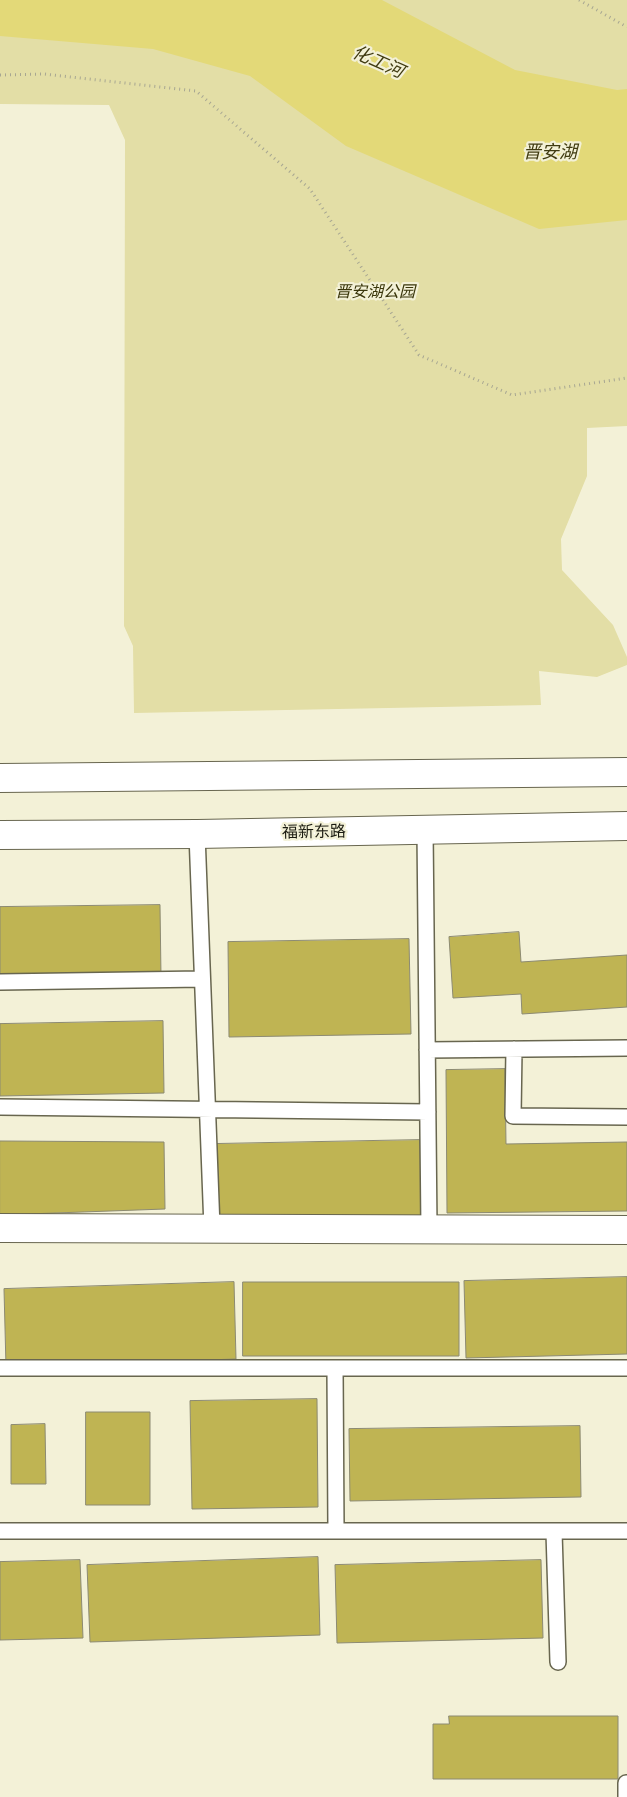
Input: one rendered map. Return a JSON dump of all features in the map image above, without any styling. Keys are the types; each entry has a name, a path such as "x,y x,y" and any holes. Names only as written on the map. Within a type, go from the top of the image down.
{"main road":[{"path":"0,778 627,772"},
{"name":"福新东路","path":"0,835 197,834 627,826"},
{"path":"0,1228 627,1230"}],"lane":[{"path":"425,830 429,1229"},
{"path":"197,834 212,1228"},
{"path":"0,982 202,979"},
{"path":"427,1050 627,1048"},
{"path":"514,1049 513,1116 627,1117"},
{"path":"0,1107 428,1112"},
{"path":"0,1368 627,1368"},
{"path":"336,1368 336,1531"},
{"path":"0,1531 627,1532"},
{"path":"554,1532 558,1662"}],"path":[{"path":"578,0 627,27"},
{"path":"0,75 44,74 196,91 310,189 419,355 512,394 627,378"}],"green space":[{"name":"晋安湖公园","path":"0,0 627,0 627,426 587,428 587,476 561,539 562,570 613,625 627,657 627,665 597,677 539,671 541,705 134,713 133,646 124,626 125,140 109,105 0,104"}],"water":[{"name":"晋安湖","path":"0,0 382,0 515,70 617,90 627,89 627,220 539,229 346,146 250,76 153,49 0,36"}],"building":[{"path":"160,905 161,976 0,979 0,907"},
{"path":"519,932 521,962 627,955 627,1007 522,1014 521,994 453,998 449,937"},
{"path":"409,939 411,1034 229,1037 228,942"},
{"path":"163,1021 164,1093 0,1096 0,1024"},
{"path":"505,1069 506,1144 627,1142 627,1211 447,1213 446,1070"},
{"path":"420,1140 422,1216 215,1222 213,1144"},
{"path":"0,1141 164,1142 165,1209 0,1215"},
{"path":"627,1277 627,1354 466,1358 464,1281"},
{"path":"234,1282 236,1359 6,1367 4,1289"},
{"path":"243,1282 459,1282 459,1356 243,1356"},
{"path":"317,1399 318,1507 192,1509 190,1401"},
{"path":"86,1412 150,1412 150,1505 86,1505"},
{"path":"45,1424 46,1484 11,1484 11,1425"},
{"path":"580,1426 581,1497 350,1501 349,1429"},
{"path":"318,1557 320,1635 90,1642 87,1565"},
{"path":"80,1560 83,1638 0,1640 0,1562"},
{"path":"541,1560 543,1638 337,1643 335,1565"},
{"path":"449,1716 618,1716 618,1779 433,1779 433,1724 449,1724"}],"water label":[{"name":"化工河","path":"378,62"}]}
